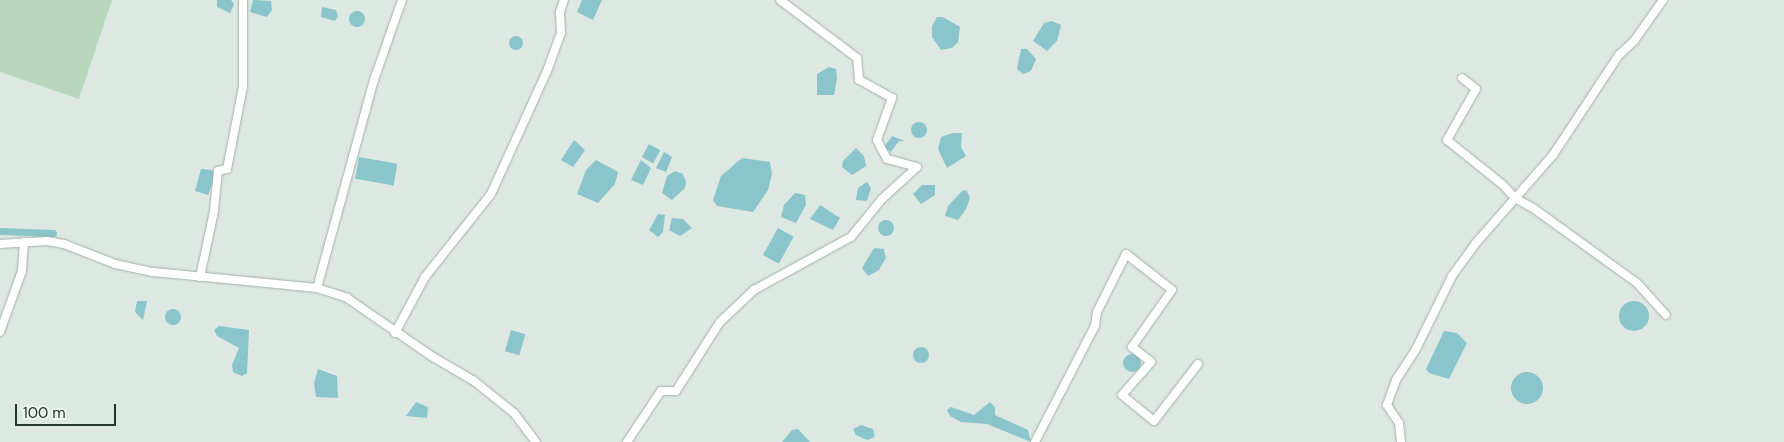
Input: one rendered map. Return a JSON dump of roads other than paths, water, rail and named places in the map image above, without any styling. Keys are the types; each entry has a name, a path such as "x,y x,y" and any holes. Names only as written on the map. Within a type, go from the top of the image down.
{"street":[{"path":"200,277 214,211 218,171 227,169 243,87 243,0"},
{"path":"317,288 374,80 402,0"},
{"path":"396,331 425,277 492,194 547,71 561,32 560,12 564,0"},
{"path":"627,442 661,391 676,391 720,322 754,290 851,238 882,199 917,167 887,159 877,140 892,98 859,80 857,58 780,0"},
{"path":"1401,442 1399,423 1387,405 1396,380 1462,260 1553,155 1619,55 1634,41 1662,0"},
{"path":"1462,78 1476,89 1447,140 1502,184 1515,198 1533,208 1637,283 1666,315"},
{"path":"0,332 22,271 24,242"},
{"path":"0,244 24,242 64,244 115,264 200,277 317,288 347,298 474,381 514,414 536,442"},
{"path":"1036,442 1095,326 1097,312 1126,254 1172,290 1132,347 1151,362 1122,395 1154,421 1198,364"}],"water":[{"path":"217,0 231,0 234,4 230,13 217,7"},
{"path":"253,0 271,1 272,10 267,17 250,12"},
{"path":"582,0 602,0 593,20 577,12"},
{"path":"322,7 336,10 338,16 335,21 321,17"},
{"path":"354,11 360,11 365,16 363,25 354,27 349,22 349,16"},
{"path":"937,17 943,17 960,27 958,42 952,48 941,50 932,37 932,26"},
{"path":"1052,21 1061,25 1057,41 1047,51 1033,41 1044,23"},
{"path":"513,36 519,36 523,43 519,50 513,50 509,46 509,40"},
{"path":"1021,49 1027,49 1036,59 1031,71 1023,74 1017,69"},
{"path":"829,67 836,69 837,78 834,95 817,95 817,74"},
{"path":"919,122 927,130 919,138 911,130"},
{"path":"953,133 962,133 961,147 966,156 947,168 938,149 941,137"},
{"path":"892,136 905,141 899,141 891,152 884,147"},
{"path":"574,140 585,150 573,167 561,160"},
{"path":"649,144 660,150 653,163 642,157"},
{"path":"856,148 864,156 866,166 852,175 842,167 843,161"},
{"path":"664,152 672,157 666,172 656,168"},
{"path":"359,157 397,164 394,185 355,179"},
{"path":"742,158 770,162 772,174 768,190 753,212 717,206 713,200 721,176"},
{"path":"596,160 618,172 615,184 598,203 577,194 586,170"},
{"path":"641,160 651,168 643,185 631,180"},
{"path":"201,169 212,170 215,176 208,195 195,191"},
{"path":"675,171 683,174 686,182 685,188 672,200 662,193 667,176"},
{"path":"867,182 871,188 867,201 856,200 858,188"},
{"path":"922,185 935,185 935,195 921,204 913,194"},
{"path":"963,190 967,191 970,198 966,209 958,220 945,216 948,206"},
{"path":"795,193 805,195 806,205 796,223 781,217 784,205"},
{"path":"820,205 840,218 833,230 810,219"},
{"path":"658,214 665,215 663,232 658,237 649,230"},
{"path":"672,218 683,219 692,228 680,236 669,230"},
{"path":"886,220 892,222 894,228 892,234 886,236 880,234 878,228 880,222"},
{"path":"778,228 794,237 779,264 763,255"},
{"path":"874,248 884,249 886,258 879,270 868,276 862,268"},
{"path":"137,301 147,301 143,320 135,312"},
{"path":"1634,301 1645,305 1649,316 1645,327 1634,331 1623,327 1619,316 1623,305"},
{"path":"170,309 176,309 181,314 179,323 170,325 165,320 165,314"},
{"path":"219,326 249,330 247,373 242,376 233,372 232,365 239,348 217,336 214,330"},
{"path":"511,330 525,334 519,355 505,351"},
{"path":"1444,331 1457,333 1467,343 1449,379 1429,373 1426,369"},
{"path":"918,347 924,347 929,352 927,361 918,363 913,358 913,352"},
{"path":"1132,354 1138,357 1141,363 1138,369 1132,372 1126,369 1123,363 1126,357"},
{"path":"318,369 337,376 338,398 316,397 314,383"},
{"path":"1527,372 1533,373 1538,377 1542,382 1542,394 1538,399 1533,403 1527,404 1521,403 1516,399 1512,394 1511,388 1512,382 1516,377 1521,373"},
{"path":"416,402 428,407 427,418 406,416"},
{"path":"990,402 995,407 995,415 1028,430 1031,442 987,424 961,422 950,416 947,410 951,407 974,415"},
{"path":"861,425 873,429 875,437 867,440 856,435 853,429"},
{"path":"798,429 810,442 782,442 792,430"}],"waterway":[{"path":"0,231 53,233"}]}
